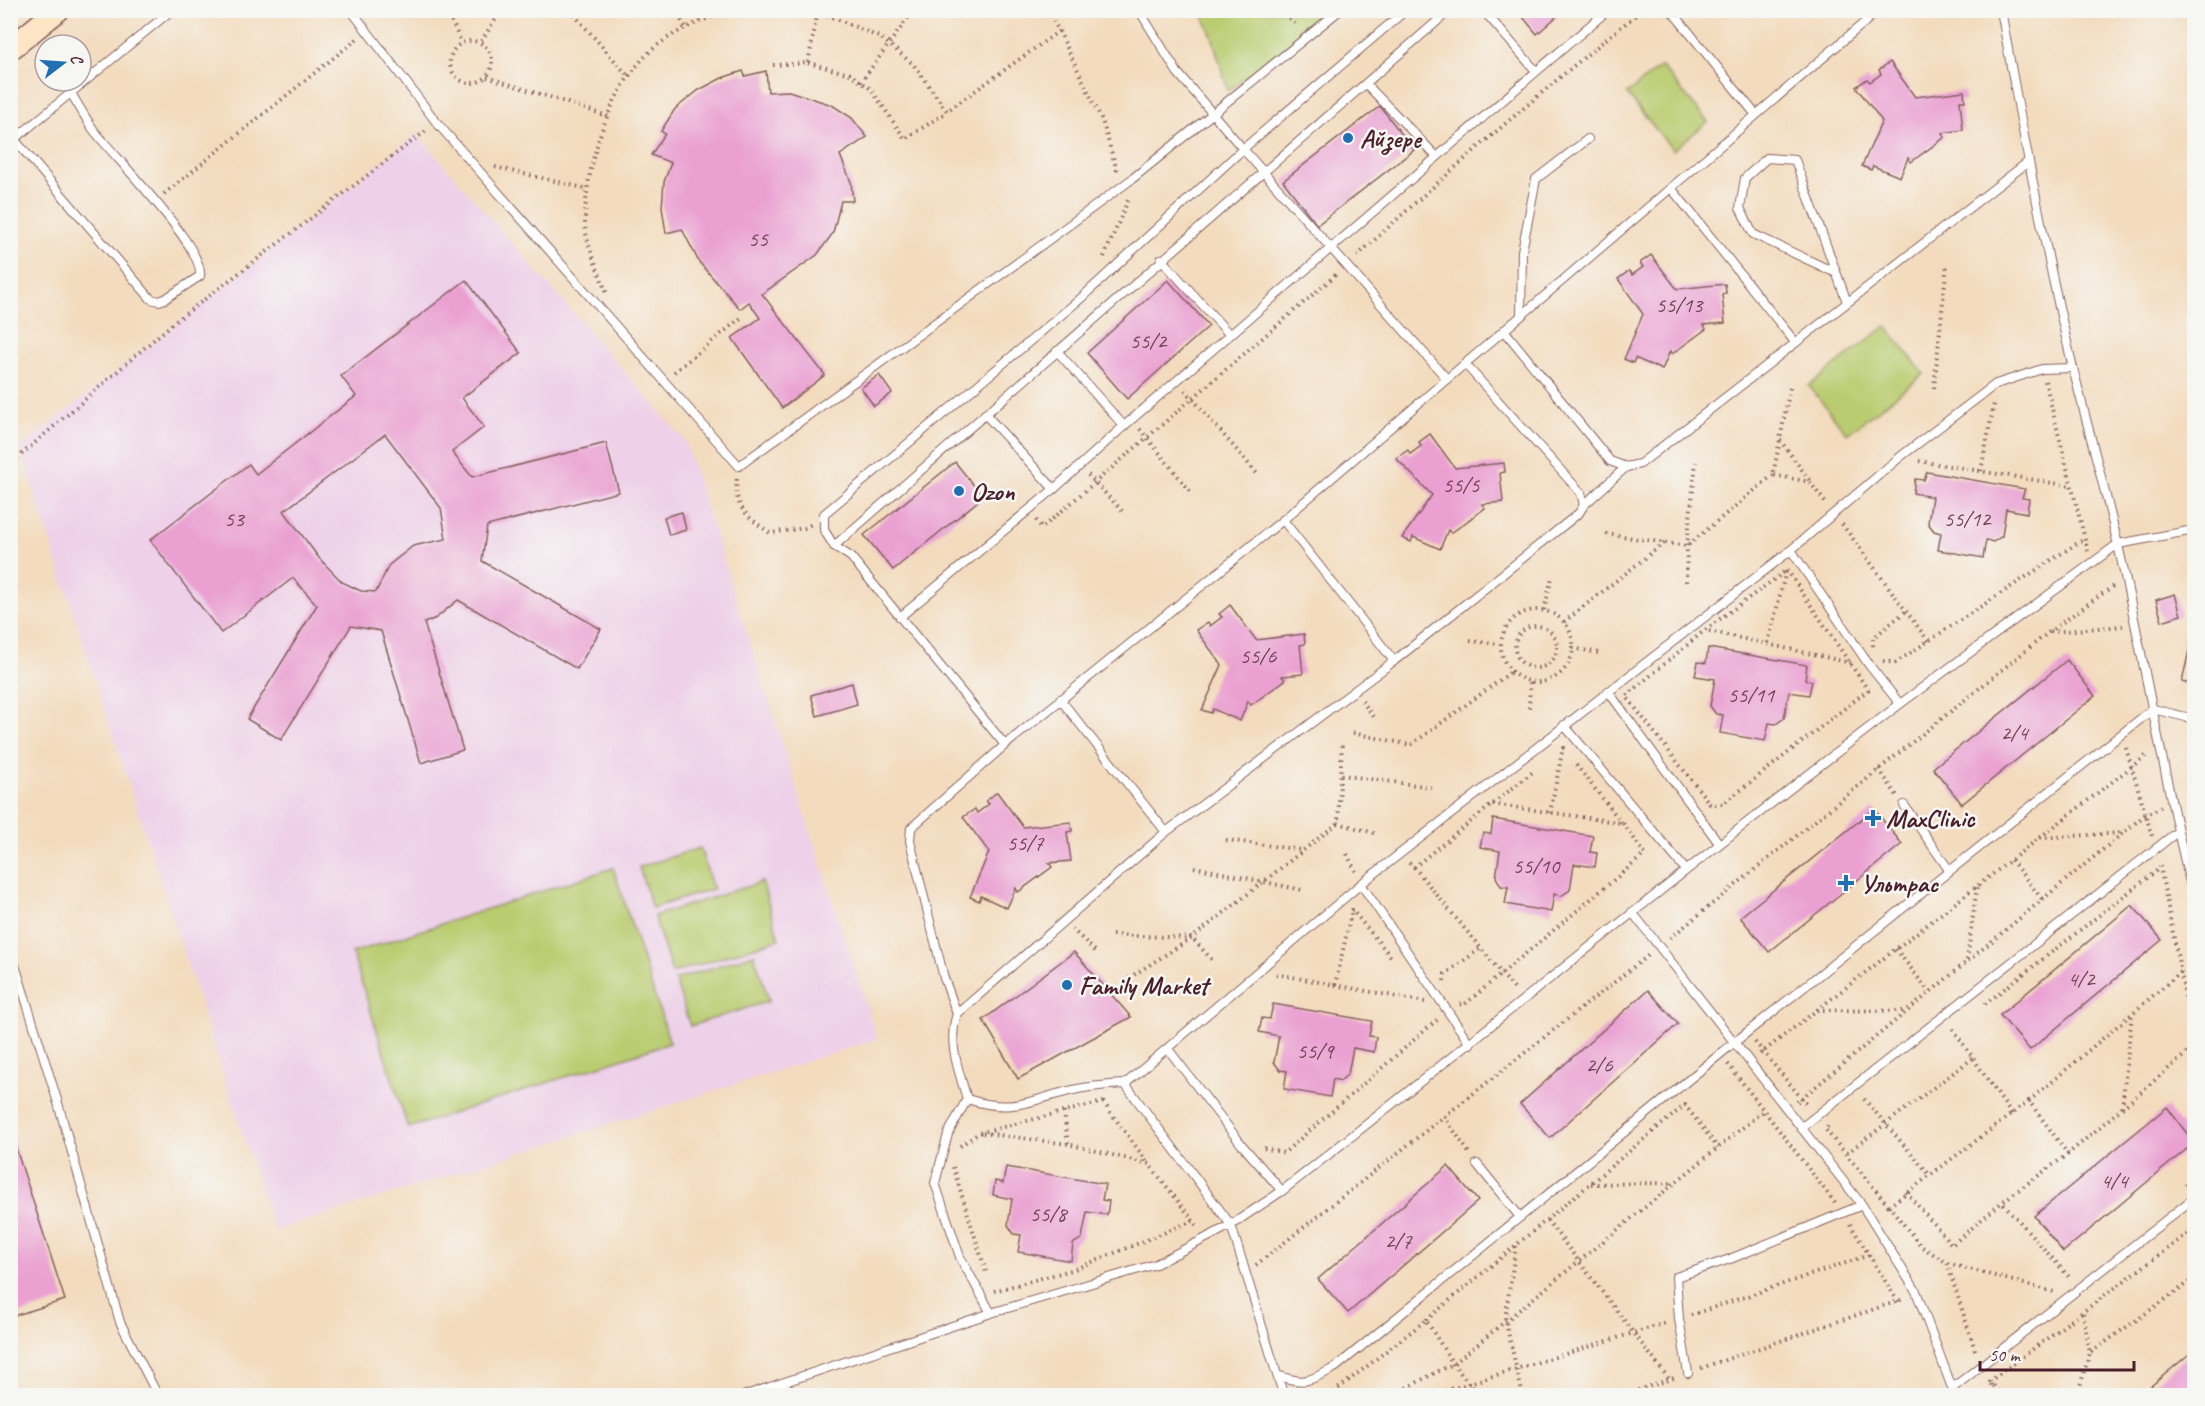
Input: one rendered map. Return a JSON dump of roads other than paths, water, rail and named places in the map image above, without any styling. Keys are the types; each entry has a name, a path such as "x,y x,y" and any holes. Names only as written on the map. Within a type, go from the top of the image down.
{"main road":[{"path":"10,49 58,10"}],"lane":[{"path":"93,75 172,10"},
{"path":"351,10 437,123 739,466 1132,179 1340,10"},
{"path":"1138,10 1177,72 1211,113 1447,379"},
{"path":"1005,745 851,557 834,546 824,530 824,514 1079,300 1243,149 1406,10"},
{"path":"834,546 1161,259 1265,172 1450,10"},
{"path":"1483,10 1536,71"},
{"path":"900,617 1054,489 1132,419 1608,10"},
{"path":"1671,10 1756,115"},
{"path":"957,1014 944,978 910,841 911,828 1060,699 1283,520 1879,10"},
{"path":"2001,10 2028,162 2073,368 2118,544 2177,832 2194,898"},
{"path":"1366,84 1437,158"},
{"path":"71,93 93,129 155,201 199,260 200,276 159,301 152,299 12,141 71,93"},
{"path":"1521,316 1522,251 1536,179 1588,139"},
{"path":"1836,273 1752,234 1740,208 1745,178 1767,158 1795,160 1847,302"},
{"path":"991,1313 960,1257 935,1183 948,1134 967,1099 953,1051 952,1026 957,1014 1166,832 1394,660 1579,513 1584,505 1626,467 1640,464 2028,162"},
{"path":"1672,189 1795,342"},
{"path":"1161,259 1230,335"},
{"path":"1504,330 1610,461 1626,467"},
{"path":"1057,351 1124,426"},
{"path":"1465,364 1581,493 1584,505"},
{"path":"967,1099 989,1106 1026,1105 1077,1090 1125,1084 1361,884 1791,550 1832,513 1996,384 2042,369 2073,368"},
{"path":"985,414 1054,489"},
{"path":"1283,520 1394,660"},
{"path":"743,1395 991,1313 1156,1264 1231,1225 1282,1191 1470,1044 1718,842 1900,704 2118,544 2194,530"},
{"path":"1791,550 1869,665 1900,704"},
{"path":"1608,691 1718,842"},
{"path":"1060,699 1166,832"},
{"path":"2153,709 2194,718"},
{"path":"1277,1375 1296,1382 1314,1378 1336,1367 1948,870 2153,709"},
{"path":"1564,725 1685,869"},
{"path":"1904,806 1948,870"},
{"path":"1801,1128 2177,832"},
{"path":"1361,884 1470,1044"},
{"path":"1632,912 1862,1205 1916,1291 1955,1391 1981,1367 2194,1197"},
{"path":"10,949 58,1103 120,1322 158,1395"},
{"path":"1168,1049 1242,1145 1282,1191"},
{"path":"1125,1084 1231,1225 1284,1395"},
{"path":"1477,1164 1520,1217"},
{"path":"1688,1373 1679,1319 1676,1277 1862,1205"}],"place":[{"name":"Айзере","path":"1348,138"},
{"name":"Ozon","path":"959,491"},
{"name":"MaxClinic","path":"1873,818"},
{"name":"Ультрас","path":"1846,883"},
{"name":"Family Market","path":"1067,985"}]}
